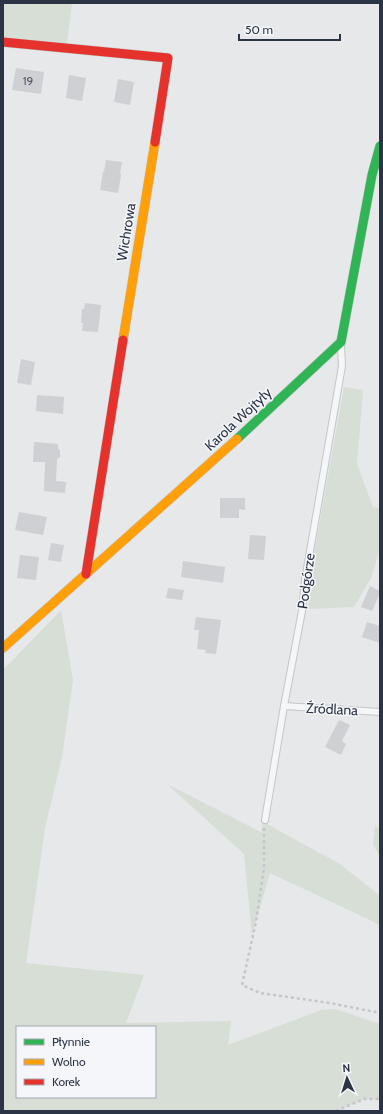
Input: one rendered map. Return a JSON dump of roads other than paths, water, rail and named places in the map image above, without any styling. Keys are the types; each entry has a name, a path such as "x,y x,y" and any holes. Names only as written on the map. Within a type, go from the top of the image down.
{"street":[{"name":"Wichrowa","path":"3,42 168,58 86,574"},
{"path":"341,342 372,174 380,146"},
{"name":"Karola Wojtyły","path":"3,648 221,454 341,342"}],"lane":[{"name":"Podgórze","path":"264,820 302,611 305,580 342,366 341,342"},
{"name":"Źródlana","path":"284,706 380,712"}]}
